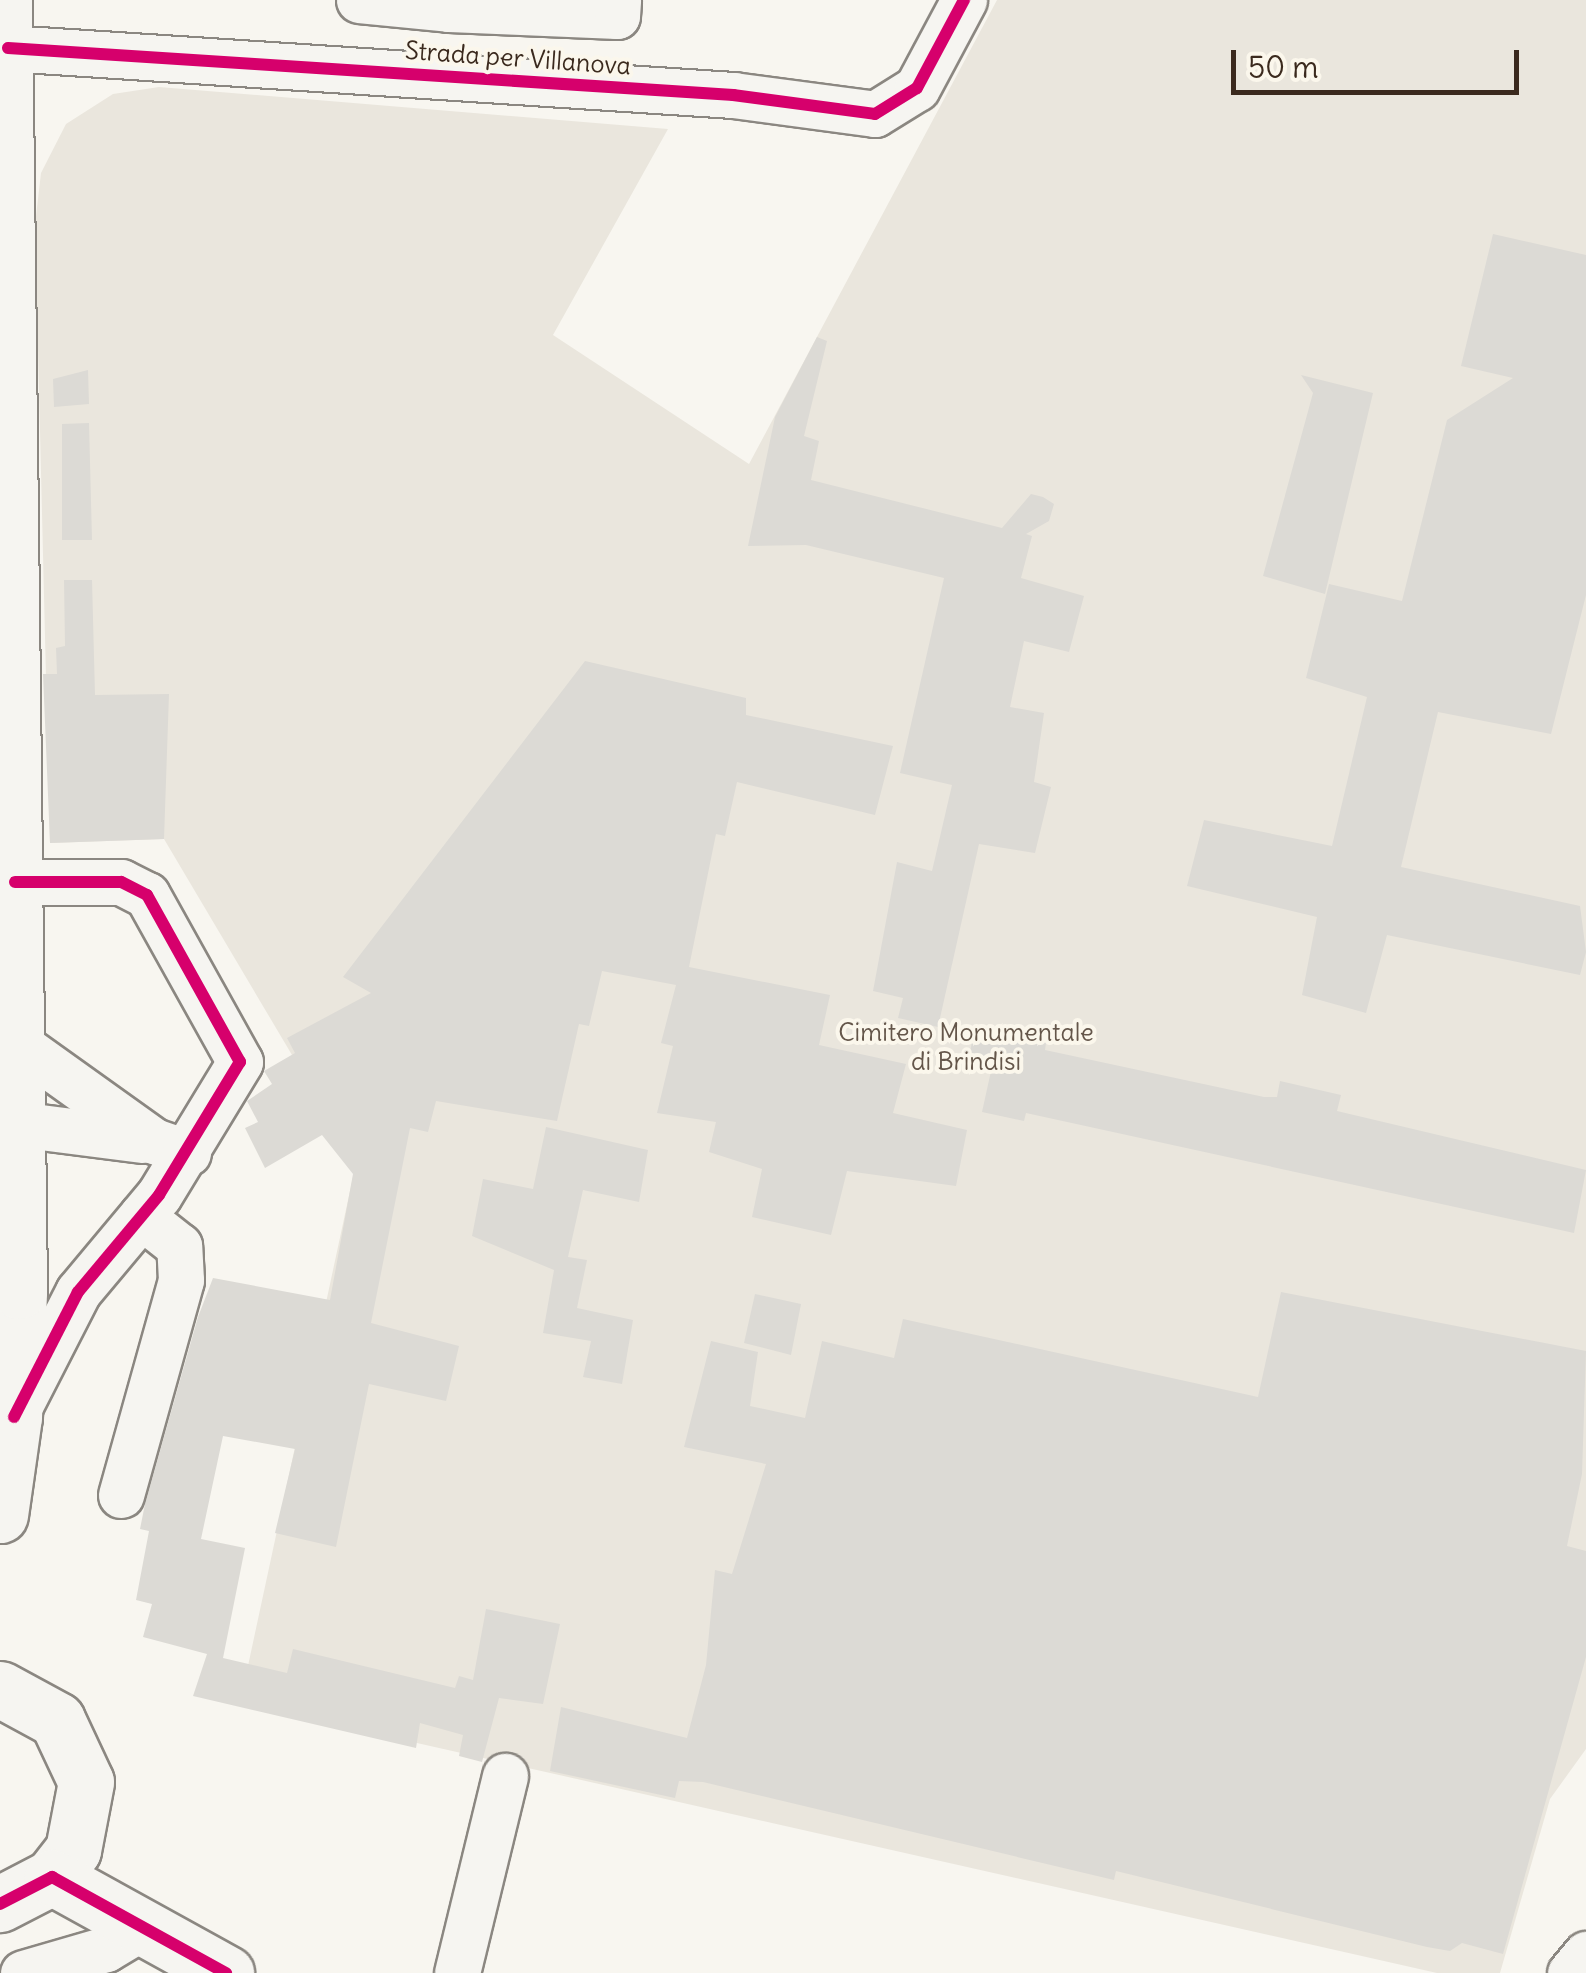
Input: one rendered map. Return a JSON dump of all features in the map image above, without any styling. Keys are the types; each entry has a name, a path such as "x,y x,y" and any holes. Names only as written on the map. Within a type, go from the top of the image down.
{"main road":[{"path":"0,1515 14,1417 17,1124 6,24"},
{"path":"0,1689 56,1720 86,1782 85,1817 52,1878 0,1904"},
{"path":"52,1878 138,1930 226,1973"}],"street":[{"path":"359,0 449,4 534,15 617,16 618,0"},
{"name":"Strada per Villanova","path":"6,24 536,82 876,114 916,88 964,0"},
{"path":"534,15 536,82"},
{"path":"14,1417 78,1292 142,1216 171,1147 240,1062 147,895 121,882 15,882"},
{"path":"17,1043 171,1147"},
{"path":"17,1124 171,1147"},
{"path":"121,1495 182,1280 179,1246 142,1216"},
{"path":"457,1973 505,1776"},
{"path":"23,1973 106,1949 138,1930"},
{"path":"1570,1973 1586,1954"}],"green space":[{"name":"Cimitero Monumentale di Brindisi","path":"997,0 1586,0 1586,1749 1550,1799 1500,1973 1437,1973 240,1703 356,1163 164,839 50,843 35,225 41,173 66,124 113,94 159,87 668,129 553,335 749,464"}],"building":[{"path":"1493,234 1586,255 1586,595 1551,734 1438,712 1401,867 1580,906 1586,952 1580,975 1387,935 1366,1013 1302,995 1317,917 1187,886 1204,820 1332,846 1367,697 1306,678 1329,584 1402,601 1447,420 1513,378 1461,366"},
{"path":"817,337 827,341 804,436 819,441 811,480 1002,528 1031,494 1043,497 1054,504 1049,521 1026,534 1032,536 1021,578 1084,596 1069,652 1024,641 1010,707 1044,713 1034,782 1051,787 1035,853 979,844 938,1027 898,1018 903,998 873,991 897,862 932,871 952,785 900,773 944,578 806,545 748,546 775,417"},
{"path":"88,370 89,404 54,407 53,379"},
{"path":"1301,375 1373,393 1325,594 1263,576 1313,393"},
{"path":"89,423 92,540 62,540 62,424"},
{"path":"64,580 92,580 95,695 169,694 164,839 50,843 43,674 57,674 56,648 65,646"},
{"path":"585,661 746,698 746,715 893,746 875,815 737,782 725,836 716,834 689,967 830,995 819,1045 906,1064 893,1113 967,1130 956,1186 847,1171 831,1235 752,1217 762,1169 709,1152 716,1122 657,1113 673,1046 661,1043 676,985 602,971 589,1026 579,1024 557,1121 436,1101 428,1132 410,1128 371,1323 459,1346 446,1401 369,1384 336,1547 275,1533 295,1449 223,1436 201,1539 245,1548 223,1658 287,1673 293,1649 455,1688 459,1676 473,1680 486,1609 560,1624 543,1704 499,1698 482,1762 459,1756 463,1735 420,1723 416,1748 193,1696 207,1654 143,1637 152,1604 136,1600 149,1531 140,1529 145,1504 198,1317 213,1278 330,1300 353,1174 322,1135 265,1168 245,1128 258,1122 247,1101 272,1084 264,1071 295,1053 287,1038 371,993 343,977"},
{"path":"975,1025 1046,1043 1045,1050 1264,1097 1277,1097 1280,1081 1341,1095 1337,1111 1586,1170 1574,1233 1026,1113 1024,1121 982,1112 993,1062 969,1058"},
{"path":"546,1127 648,1150 639,1202 583,1190 568,1257 587,1260 577,1308 633,1320 622,1384 583,1377 591,1341 543,1333 554,1270 472,1236 483,1179 533,1189"},
{"path":"1281,1292 1586,1351 1582,1474 1567,1546 1586,1551 1586,1657 1503,1954 1462,1943 1450,1951 1427,1947 1116,1871 1114,1880 703,1782 679,1781 675,1798 550,1771 561,1707 687,1738 706,1665 715,1570 732,1574 766,1464 684,1447 711,1341 758,1352 750,1406 805,1418 822,1341 894,1358 903,1319 1258,1397"},
{"path":"755,1294 801,1304 791,1355 744,1343"}],"cycle path":[{"path":"8,48 733,95 875,114 917,88 964,0"},
{"path":"14,1417 78,1292 159,1195 240,1062 147,895 121,882 15,882"},
{"path":"0,1904 52,1877 226,1973"}]}
